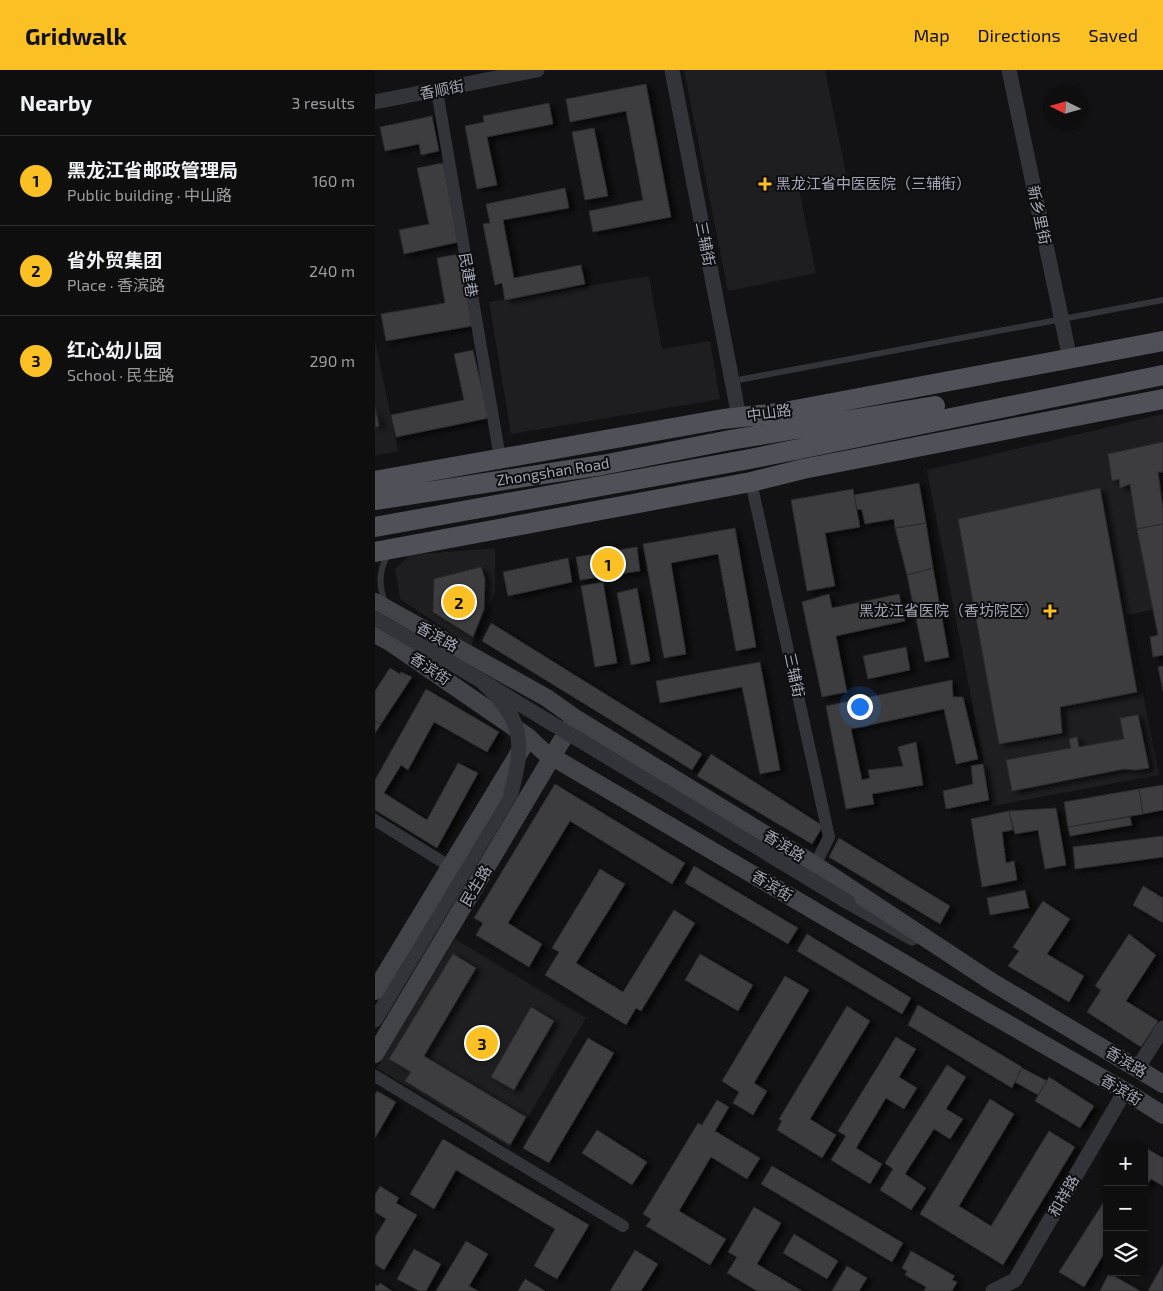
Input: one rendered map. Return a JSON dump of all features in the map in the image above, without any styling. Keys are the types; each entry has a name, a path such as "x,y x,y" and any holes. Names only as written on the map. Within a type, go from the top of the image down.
{"main road":[{"name":"中山路","path":"375,482 500,458 739,417 779,413 1163,341"},
{"name":"Zhongshan Road","path":"375,500 602,465 730,440 913,411 1163,361"},
{"path":"375,527 750,459 1163,375"},
{"path":"383,550 751,482 803,469 1163,400"},
{"path":"730,440 779,413"},
{"path":"553,449 602,465"},
{"path":"723,464 803,469"},
{"path":"568,517 579,499 591,488"},
{"path":"523,501 551,507 568,517"},
{"name":"香滨路","path":"375,602 547,698 575,718 815,865 992,982 1163,1084"},
{"name":"香滨街","path":"382,638 528,737 544,752 1163,1115"},
{"name":"民生路","path":"375,1054 575,718"},
{"path":"375,991 528,737"}],"street":[{"name":"三辅街","path":"672,70 739,417"},
{"name":"新乡里街","path":"1009,70 1070,359"},
{"name":"香顺街","path":"375,100 437,91 530,71"},
{"name":"民建巷","path":"437,91 500,458"},
{"name":"三辅街","path":"751,482 829,837 815,865"},
{"path":"375,618 848,902 992,982"},
{"path":"375,1020 511,793 519,757 518,738 514,722 495,693 480,680"},
{"path":"375,820 449,866"},
{"path":"1137,1069 1163,1028"},
{"path":"375,1076 623,1226"},
{"name":"和祥路","path":"993,1291 1015,1280 1125,1091"}],"lane":[{"path":"732,381 1163,300"},
{"path":"383,550 381,570 382,596 386,604 400,617"}],"shaded area":[{"name":"黑龙江省中医医院（三辅街）","path":"684,70 825,70 847,179 799,189 816,273 728,291"},
{"path":"649,276 662,349 710,341 720,399 511,434 489,302"},
{"path":"375,340 398,451 375,456"},
{"name":"黑龙江省医院（香坊院区）","path":"1163,414 1163,608 1127,615 1159,775 992,806 927,470"},
{"path":"495,548 495,592 471,646 400,599 395,569 410,555"},
{"path":"455,939 586,1018 510,1148 377,1068"}],"building":[{"path":"646,84 671,217 593,232 589,211 643,200 626,111 570,122 566,99"},
{"path":"549,103 553,124 487,137 497,185 477,189 465,126 484,122 483,116"},
{"path":"432,116 439,151 421,155 419,144 385,151 380,127"},
{"path":"594,128 608,196 585,200 572,132"},
{"path":"443,163 459,242 404,254 399,230 429,224 417,168"},
{"path":"565,188 569,208 503,220 514,278 581,265 585,284 505,300 502,283 495,285 483,224 490,223 486,204"},
{"path":"459,254 472,326 386,341 381,314 445,303 437,258"},
{"path":"473,350 489,418 396,437 391,415 464,400 454,354"},
{"path":"375,407 379,426 375,427"},
{"path":"1163,442 1163,472 1158,472 1163,524 1137,529 1130,484 1120,488 1119,479 1112,481 1108,454"},
{"path":"919,483 926,523 895,528 894,519 865,524 862,510 857,509 854,495"},
{"path":"1100,488 1137,692 1060,707 1062,733 999,744 958,519"},
{"path":"853,489 860,527 825,533 835,586 807,591 791,500"},
{"path":"926,523 933,568 907,575 895,528"},
{"path":"1163,524 1163,655 1153,657 1150,637 1158,635 1137,529"},
{"path":"735,528 756,647 736,651 718,554 671,563 686,654 664,658 643,544"},
{"path":"637,547 640,571 580,580 576,557"},
{"path":"568,558 572,582 508,596 503,572"},
{"path":"481,567 485,579 484,609 473,637 433,612 434,579"},
{"path":"933,568 949,657 925,662 907,575"},
{"path":"603,582 617,663 595,667 581,586"},
{"path":"637,588 650,661 631,665 617,593"},
{"path":"829,594 832,608 899,594 905,621 836,636 847,692 822,697 802,602"},
{"path":"491,623 702,754 692,770 482,641"},
{"path":"906,647 910,670 868,679 863,656"},
{"path":"760,662 780,770 760,774 742,687 660,703 656,681"},
{"path":"1163,666 1163,691 1158,667"},
{"path":"390,668 400,674 401,672 412,677 381,724 375,721 375,691"},
{"path":"952,680 953,697 963,697 978,759 956,764 944,709 851,729 862,780 870,778 868,770 903,766 898,747 916,742 923,785 872,794 874,804 846,809 826,706"},
{"path":"426,689 499,732 487,752 434,722 408,770 401,765 384,793 427,820 458,763 478,773 437,848 375,810 375,780"},
{"path":"1138,715 1149,768 1124,769 1012,791 1006,760 1071,748 1069,739 1077,737 1079,747 1124,739 1120,718"},
{"path":"375,721 381,724 375,733"},
{"path":"711,754 823,826 812,844 697,776"},
{"path":"983,764 989,800 946,809 943,791 973,784 971,766"},
{"path":"555,784 685,863 672,884 570,821 508,923 542,944 529,967 476,935 483,923 474,918"},
{"path":"1163,785 1163,810 1143,814 1139,789"},
{"path":"1139,789 1143,814 1068,827 1064,802"},
{"path":"1056,808 1066,865 1045,869 1038,830 1015,834 1009,811"},
{"path":"1009,811 1013,830 1002,832 1006,863 1014,861 1017,880 982,887 971,819"},
{"path":"1130,817 1132,825 1070,836 1068,827"},
{"path":"1163,836 1163,857 1075,869 1073,847"},
{"path":"839,838 950,906 940,924 829,857"},
{"path":"694,866 798,928 788,944 685,883"},
{"path":"600,869 625,884 576,963 623,992 674,910 695,923 641,1011 636,1008 626,1025 545,975 559,952 552,948"},
{"path":"1143,886 1163,898 1163,923 1133,905"},
{"path":"1025,890 1029,908 990,915 987,898"},
{"path":"1043,901 1070,919 1047,954 1084,976 1069,1002 1008,966 1019,951 1013,947"},
{"path":"807,934 911,998 902,1014 797,951"},
{"path":"1129,934 1156,955 1126,1001 1158,1021 1141,1047 1087,1012 1101,990 1095,986"},
{"path":"453,954 476,968 424,1056 526,1117 510,1145 405,1081 411,1072 389,1059"},
{"path":"700,954 753,985 738,1011 685,980"},
{"path":"785,976 809,990 754,1083 767,1091 753,1115 733,1103 739,1092 722,1081"},
{"path":"918,1005 1022,1067 1012,1088 908,1025"},
{"path":"847,1006 870,1021 810,1119 836,1135 822,1158 777,1130 782,1121 779,1119"},
{"path":"531,1007 554,1021 514,1090 491,1077"},
{"path":"896,1037 916,1049 899,1077 917,1088 904,1109 886,1098 856,1148 882,1164 870,1184 831,1160 846,1136 838,1131"},
{"path":"588,1038 614,1053 549,1163 523,1148"},
{"path":"947,1065 966,1077 946,1109 963,1119 950,1139 934,1129 905,1174 926,1188 911,1210 880,1190 893,1169 885,1163"},
{"path":"1022,1068 1047,1081 1038,1095 1015,1082"},
{"path":"1049,1077 1094,1106 1080,1128 1035,1101"},
{"path":"377,1091 396,1102 375,1138 375,1095"},
{"path":"990,1099 1014,1114 959,1206 991,1226 1049,1131 1075,1147 1003,1265 920,1214"},
{"path":"717,1100 729,1107 715,1131 760,1158 747,1179 711,1157 679,1211 726,1239 710,1265 646,1226 651,1219 643,1214 698,1123 702,1125"},
{"path":"597,1130 647,1162 632,1185 582,1153"},
{"path":"443,1139 589,1225 557,1279 534,1266 555,1229 456,1170 434,1209 410,1194"},
{"path":"1148,1149 1163,1158 1163,1186 1151,1179 1148,1183"},
{"path":"772,1166 903,1243 892,1262 761,1184"},
{"path":"380,1186 399,1198 396,1203 417,1215 384,1270 375,1264 375,1237 386,1219 375,1212 375,1195"},
{"path":"1103,1203 1103,1256 1084,1287 1059,1272"},
{"path":"754,1207 781,1223 757,1264 802,1291 757,1291 727,1273 737,1257 728,1252"},
{"path":"794,1234 838,1261 827,1279 783,1253"},
{"path":"466,1241 488,1254 469,1286 478,1291 436,1291"},
{"path":"414,1249 441,1264 426,1291 419,1291 397,1279"},
{"path":"635,1250 658,1264 641,1291 610,1291"},
{"path":"911,1251 955,1276 952,1280 957,1282 952,1291 924,1291 926,1287 905,1275 907,1271 902,1268"},
{"path":"1163,1264 1163,1291 1148,1291"},
{"path":"847,1266 867,1278 859,1291 832,1291"},
{"path":"1108,1276 1114,1276 1140,1291 1100,1291"},
{"path":"525,1279 545,1291 518,1291"},
{"path":"380,1283 392,1291 375,1291 375,1285 378,1286"}],"place":[{"name":"黑龙江省中医医院（三辅街）","path":"765,184"},
{"name":"黑龙江省邮政管理局","path":"608,564"},
{"name":"省外贸集团","path":"459,602"},
{"name":"黑龙江省医院（香坊院区）","path":"1050,611"},
{"name":"红心幼儿园","path":"482,1043"}]}
